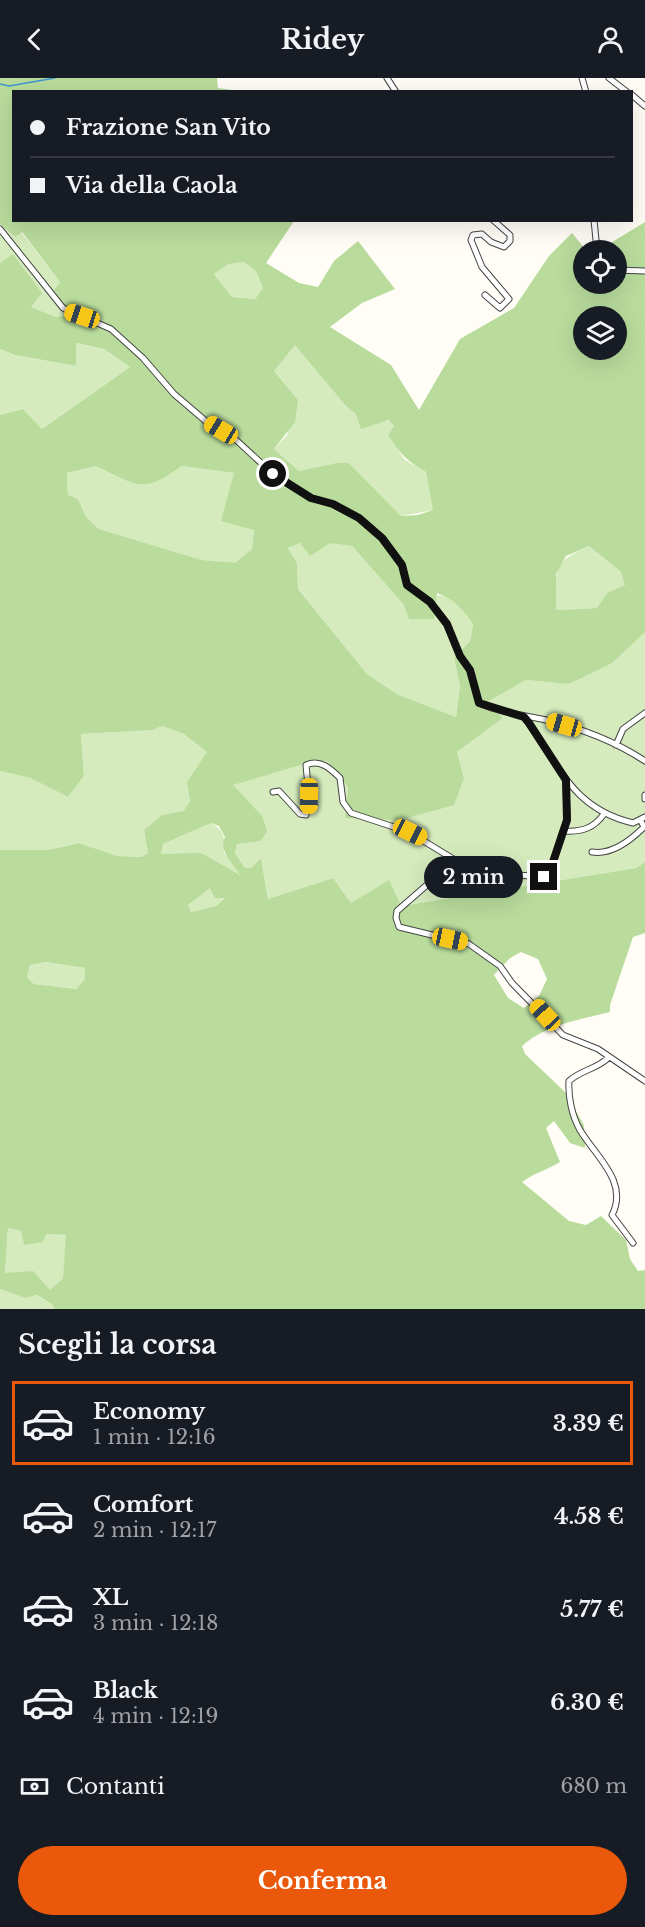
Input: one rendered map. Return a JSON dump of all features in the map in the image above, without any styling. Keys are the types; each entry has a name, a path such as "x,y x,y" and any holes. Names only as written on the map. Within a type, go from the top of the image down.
{"street":[{"path":"609,78 624,90"},
{"path":"633,96 645,106"},
{"path":"485,295 500,308 509,299 482,267 471,240 473,235 482,234 491,242 504,247 510,241 510,235 495,222"},
{"path":"594,222 596,240"},
{"path":"0,229 58,303 70,312 111,329 150,365 174,394 295,489 311,498 333,504 359,518 382,538 402,565 407,585 430,602 447,624 460,656 470,670 479,703 524,717 564,725 616,745 645,761"},
{"path":"627,270 645,271"},
{"path":"616,745 623,729 645,713"},
{"path":"524,717 566,780 593,808 633,823 643,819 644,827 633,838 604,854 591,852"},
{"path":"273,792 279,790 300,814 306,815 309,802 306,765 313,762 326,764 340,778 343,802 351,813 424,840 473,872 478,879"},
{"path":"566,780 567,820 549,874 544,877 503,874 428,884 397,911 396,918 399,927 469,944 500,966 512,983 563,1035 570,1040 589,1044 645,1081"},
{"path":"565,831 579,832 593,826 604,814"},
{"path":"608,1058 602,1064 579,1071 569,1081 568,1097 579,1127 613,1177 618,1197 612,1215 633,1243"}],"green space":[{"path":"0,78 217,78 218,88 233,90 12,90 12,222 293,222 266,263 299,283 318,287 334,261 358,241 395,289 362,303 330,327 391,365 419,410 460,339 514,308 549,256 572,233 578,240 573,240 573,294 627,294 627,240 615,240 645,222 645,632 612,663 569,684 526,680 487,702 503,718 457,752 464,778 454,805 400,820 345,818 348,787 327,761 311,762 233,785 262,816 267,831 261,841 237,844 235,853 245,868 251,868 261,858 268,899 333,878 351,903 389,880 401,906 636,868 645,862 645,933 633,937 610,1005 610,1012 553,1028 522,1046 525,1054 565,1092 584,1125 585,1148 570,1143 554,1121 546,1128 560,1162 522,1182 569,1221 586,1225 601,1216 626,1240 630,1259 638,1271 645,1270 645,1309 54,1309 53,1305 37,1295 25,1298 0,1289 0,850 48,850 79,843 118,856 141,857 148,853 144,830 162,815 183,811 190,802 187,782 207,752 184,734 162,726 153,730 81,734 84,776 68,797 30,778 0,771 0,415 23,409 42,429 130,367 104,349 76,343 76,366 15,355 0,349 0,263 13,254 42,293 31,307 56,317 64,316 53,291 60,282 22,232 15,237 0,224","holes":["244,262 256,271 263,288 255,299 232,297 214,274 229,264","295,345 346,406 356,414 361,429 388,420 394,426 388,435 400,452 426,472 433,510 418,515 401,516 349,463 336,463 299,471 274,449 295,422 298,400 274,371","96,466 122,479 140,484 158,481 182,466 234,473 221,521 254,530 252,549 235,563 202,560 99,529 86,517 78,499 68,495 67,473","300,543 310,556 330,543 352,546 404,605 409,619 434,619 437,593 453,601 462,609 473,624 470,641 454,658 460,686 456,717 397,694 367,674 298,589 297,563 288,548","589,546 621,572 625,585 607,593 597,608 556,610 556,574 566,556","211,823 219,826 225,837 223,848 240,875 201,853 161,854 163,844","210,888 215,898 225,898 216,906 191,912 188,905","521,952 538,959 547,979 539,996 524,1008 508,998 494,975 510,958","46,962 85,968 85,979 76,989 34,984 27,977 30,965","8,1228 21,1231 24,1245 43,1242 46,1234 66,1235 63,1278 50,1290 33,1271 5,1273"]},
{"path":"0,224 15,237 21,232 60,282 53,291 64,317 56,317 31,307 13,255 0,263"},
{"path":"244,262 256,271 263,288 255,299 232,297 214,274 229,264"},
{"path":"75,343 104,349 130,367 42,429 23,409 0,415 0,349 15,355 76,366"},
{"path":"295,344 346,406 352,410 384,419 394,426 388,435 405,460 426,472 434,510 401,516 349,463 336,463 299,471 274,449 287,435 298,400 274,371"},
{"path":"96,466 122,479 140,484 158,481 182,466 234,473 254,530 252,549 235,564 202,560 99,529 86,517 78,499 68,496 67,473"},
{"path":"330,542 352,546 404,605 427,597 443,596 457,604 473,623 470,641 454,658 460,686 456,717 397,694 367,674 298,589 297,563 288,548 300,543"},
{"path":"589,546 621,572 626,585 607,593 597,608 556,610 556,577 561,563"},
{"path":"645,632 645,862 636,868 401,906 351,903 333,878 268,899 261,858 251,868 245,868 235,853 237,844 261,841 233,784 311,762 327,761 348,787 345,817 464,778 457,752 503,718 486,702 526,680 570,684"},
{"path":"162,726 184,734 208,752 187,782 190,802 183,811 162,815 144,830 148,853 141,857 118,856 79,843 48,850 0,850 0,771 30,778 68,797 84,776 81,734 153,730"},
{"path":"211,823 222,832 224,853 241,875 161,854 163,844"},
{"path":"210,887 225,897 216,906 191,912 188,905"},
{"path":"46,962 85,968 85,979 76,989 34,984 27,977 30,965"},
{"path":"8,1228 21,1231 24,1245 45,1234 67,1235 63,1278 49,1291 5,1274"},
{"path":"0,1289 25,1298 36,1295 53,1305 54,1309 0,1309"}],"waterway":[{"path":"0,84 9,86 55,78"}],"route":[{"path":"273,474 311,498 333,504 359,518 382,538 402,565 407,585 430,602 447,624 460,656 470,670 479,703 524,717 529,723 566,780 567,820 564,834 549,874 544,877"}]}
